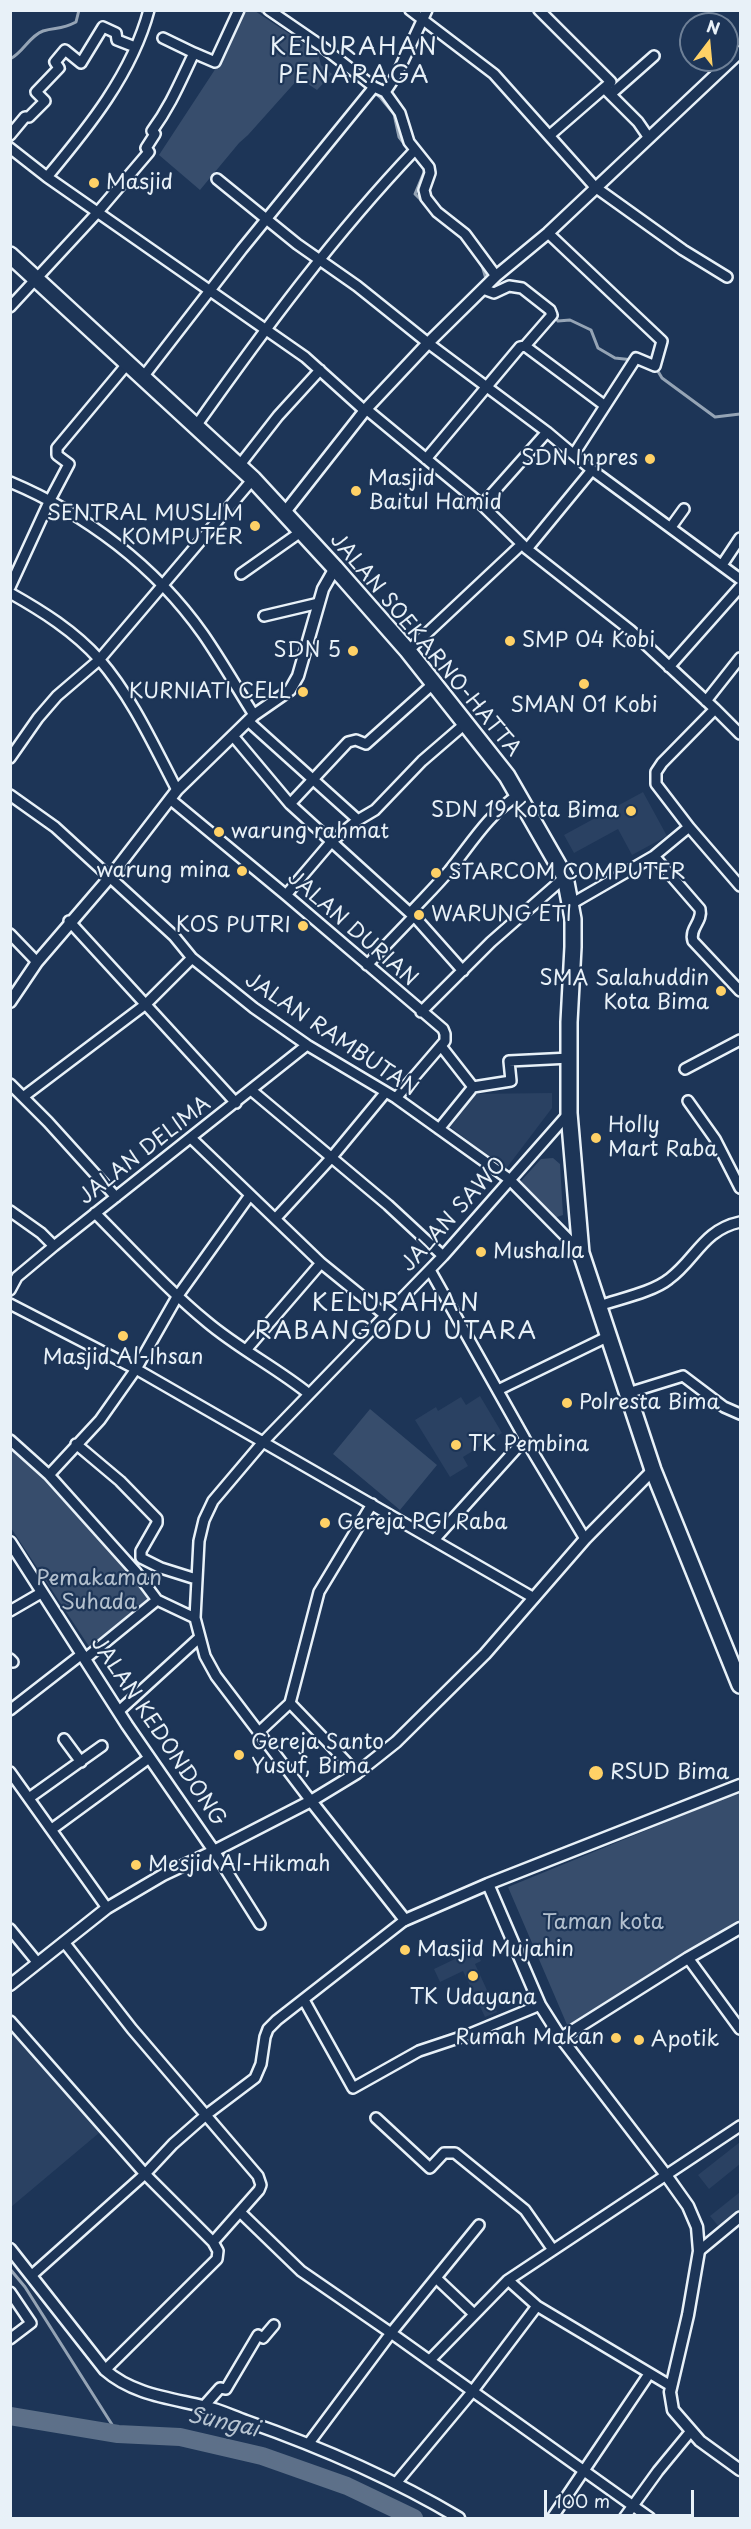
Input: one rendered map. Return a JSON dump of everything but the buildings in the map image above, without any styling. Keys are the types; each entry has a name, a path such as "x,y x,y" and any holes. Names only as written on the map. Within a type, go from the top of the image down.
{"highway":[{"name":"JALAN SOEKARNO-HATTA","path":"10,255 253,479 302,531 408,651 507,776 565,877 571,904 573,947 569,1001 569,1113 582,1253 653,1470 741,1684"}],"street":[{"path":"47,177 103,105 135,47 149,10"},
{"path":"163,38 215,62 239,10"},
{"path":"269,10 320,45 374,88 385,92 400,113 407,138 430,169 424,190 426,198 437,212 465,234 494,278"},
{"path":"410,10 494,75 595,187 683,250 727,277"},
{"path":"385,92 427,10"},
{"path":"539,10 611,82 607,91"},
{"path":"10,135 25,117 29,117 45,101 36,92 59,68 55,62 64,50 81,63 103,27 116,33 117,40 135,47"},
{"path":"10,307 98,213 149,152 146,148 156,134 152,131 171,105 173,95 194,53"},
{"path":"285,512 365,410 428,343 494,278 548,233 740,54"},
{"path":"550,135 654,56"},
{"path":"143,377 374,88"},
{"path":"607,91 638,122 649,138"},
{"path":"10,148 98,213 266,328 320,370 482,506 524,547 630,630 741,734"},
{"path":"196,426 266,328 319,260 366,201 415,150"},
{"path":"217,179 319,260 547,432 592,470 741,579"},
{"path":"548,233 662,341 655,366 634,360 574,454"},
{"path":"426,459 488,388 520,347 525,346 552,315 550,310 522,288 509,286 494,293 484,288"},
{"path":"525,346 604,405"},
{"path":"10,587 69,464 57,455 57,448 128,363"},
{"path":"239,466 278,416 320,370"},
{"path":"482,506 547,432"},
{"path":"408,651 524,547 592,470"},
{"path":"10,758 57,696 99,660 253,479"},
{"path":"10,482 50,500 106,535 163,585 202,632 251,718 358,820"},
{"path":"671,528 684,509"},
{"path":"241,574 302,531"},
{"path":"722,565 741,538"},
{"path":"10,1002 69,921 110,877 174,795 251,718 293,686 298,676 323,589 335,568"},
{"path":"669,667 741,587"},
{"path":"10,592 58,623 99,660 150,738 174,795"},
{"path":"264,616 319,603"},
{"path":"706,701 741,658"},
{"path":"290,804 348,742 356,741 366,744 434,683"},
{"path":"716,709 662,763 656,772 656,784 741,886"},
{"path":"286,895 332,841 358,820 375,810 422,761 466,723"},
{"path":"233,735 290,804 412,915 464,971"},
{"name":"JALAN RAMBUTAN","path":"10,795 55,827 174,936 192,958 254,1008 307,1045 396,1098 509,1179 582,1253"},
{"name":"JALAN DURIAN","path":"174,795 445,1032 446,1038 441,1046"},
{"path":"367,965 447,873 473,837 499,808 518,795"},
{"path":"571,904 654,856 690,827"},
{"path":"654,856 700,909 701,917 692,931 693,941 741,991"},
{"path":"421,1012 491,942 565,877"},
{"path":"69,921 236,1103"},
{"path":"10,934 37,962"},
{"path":"23,1097 146,1004 192,958"},
{"path":"685,1069 741,1040"},
{"name":"JALAN DELIMA","path":"10,1290 17,1277 54,1246 307,1045"},
{"path":"396,1098 441,1046 473,1087"},
{"path":"439,1129 473,1087 511,1081 509,1060 570,1058"},
{"path":"10,1084 116,1197"},
{"path":"251,1090 388,1205 443,1256"},
{"path":"276,1218 332,1157 385,1092"},
{"path":"688,1101 715,1139 741,1188"},
{"name":"JALAN SAWO","path":"311,1801 216,1676 205,1656 195,1618 199,1540 204,1520 213,1501 263,1442 430,1270 569,1113"},
{"path":"191,1138 321,1263 385,1315"},
{"path":"49,1475 100,1420 136,1369 177,1297 250,1195"},
{"path":"10,1211 54,1246"},
{"path":"95,1213 177,1297 210,1324 280,1371 309,1394"},
{"path":"599,1306 669,1280 705,1239 730,1224 741,1221"},
{"path":"246,1350 321,1263"},
{"path":"430,1270 525,1439 585,1539"},
{"path":"10,1304 136,1369 534,1598"},
{"path":"498,1390 609,1336"},
{"path":"628,1393 682,1376 724,1407 741,1414"},
{"path":"434,1540 525,1439"},
{"path":"10,1440 49,1475 136,1572 157,1600 195,1618"},
{"path":"76,1444 120,1481 157,1519 141,1551 141,1558 161,1568 196,1579"},
{"path":"10,1985 107,1908 163,1875 311,1801 357,1773 412,1726 485,1654 585,1539 653,1470"},
{"path":"259,1732 290,1703 319,1592 372,1504"},
{"name":"JALAN KEDONDONG","path":"10,1542 149,1758 214,1851"},
{"path":"10,1611 41,1593"},
{"path":"10,1710 157,1600"},
{"path":"119,1711 199,1638"},
{"path":"290,1703 357,1773"},
{"path":"64,1739 81,1762"},
{"path":"29,1798 102,1746"},
{"path":"52,1828 149,1758"},
{"path":"10,1772 107,1908"},
{"path":"32,2275 145,2174 173,2144 206,2115 255,2078 261,2064 262,2045 268,2029 405,1920 489,1884 741,1785"},
{"path":"311,1801 405,1920"},
{"path":"214,1851 260,1924"},
{"path":"489,1884 540,2005 561,2038 688,2206 697,2228 699,2251 688,2315 671,2386 673,2410 716,2454 741,2470"},
{"path":"561,2038 688,1958 741,1928"},
{"path":"10,1929 38,1962"},
{"path":"64,1942 132,2029 258,2176 261,2185 259,2190 213,2242"},
{"path":"688,1958 741,2029"},
{"path":"304,2000 353,2088 419,2051 470,2034 540,2005"},
{"path":"10,2021 145,2174 213,2242 218,2251 217,2259 105,2370"},
{"path":"376,2118 430,2168 444,2153 455,2153 525,2210 553,2250"},
{"path":"430,2360 508,2280 741,2126"},
{"path":"240,2212 301,2271 430,2360 582,2472 650,2518"},
{"path":"699,2251 741,2217"},
{"path":"309,2443 391,2333 479,2225"},
{"path":"10,2249 105,2370 116,2379 135,2388 179,2402 204,2406 309,2443 396,2483 459,2518"},
{"path":"436,2278 474,2314"},
{"path":"508,2280 537,2306 671,2386"},
{"path":"10,2292 32,2323 10,2339"},
{"path":"396,2483 472,2392 537,2306"},
{"path":"204,2406 220,2388 226,2389 258,2335 263,2338 274,2325"},
{"path":"552,2518 649,2374"},
{"path":"624,2518 658,2470 692,2431"}],"shaded area":[{"name":"SDN 19 Kota Bima","path":"643,792 667,836 632,855 618,829 574,853 564,835"},
{"path":"552,1093 552,1108 505,1170 448,1125 469,1094"},
{"name":"TK Pembina","path":"480,1396 502,1433 463,1457 468,1466 450,1477 415,1420 436,1407 438,1411 461,1397 466,1405"},
{"name":"TK Udayana","path":"471,1939 481,1961 475,1964 497,2012 485,2017 463,1971 440,1982 434,1969 455,1959 451,1948"},
{"path":"11,2029 99,2133 10,2207"},
{"path":"740,2142 740,2164 709,2189 698,2175"},
{"path":"740,2192 740,2212 720,2228 710,2216"}],"green space":[{"path":"244,11 255,11 318,53 321,65 332,74 317,90 299,78 239,143 200,190 159,155 214,71"},
{"path":"553,1158 560,1164 563,1215 554,1218 521,1181 541,1159"},
{"path":"370,1409 437,1465 400,1510 333,1454"},
{"name":"Pemakaman Suhada","path":"10,1444 70,1501 153,1599 90,1648 11,1528"},
{"name":"Taman kota","path":"740,1792 740,1919 568,2027 508,1887"}],"waterway":[{"path":"10,59 38,33 76,22 79,10"},
{"path":"260,10 328,56"},
{"path":"342,68 380,97 394,114 399,137 410,151"},
{"path":"414,156 425,170 415,194 432,211"},
{"path":"481,262 487,282"},
{"path":"554,316 558,321 570,320 591,330 598,348 615,358 633,360"},
{"path":"656,368 662,378 715,417 740,414"},
{"path":"10,2269 25,2287 118,2434"},
{"name":"Sungai","path":"10,2416 118,2434 180,2437 262,2456 347,2486 414,2518"}],"place":[{"name":"Masjid","path":"94,183"},
{"name":"SDN Inpres","path":"650,459"},
{"name":"Masjid Baitul Hamid","path":"356,491"},
{"name":"SENTRAL MUSLIM KOMPUTER","path":"255,526"},
{"name":"SMP 04 Kobi","path":"510,641"},
{"name":"SDN 5","path":"353,651"},
{"name":"SMAN 01 Kobi","path":"584,684"},
{"name":"KURNIATI CELL","path":"303,692"},
{"name":"SDN 19 Kota Bima","path":"631,811"},
{"name":"warung rahmat","path":"219,832"},
{"name":"warung mina","path":"242,871"},
{"name":"STARCOM COMPUTER","path":"436,873"},
{"name":"WARUNG ETI","path":"419,915"},
{"name":"KOS PUTRI","path":"303,926"},
{"name":"SMA Salahuddin Kota Bima","path":"721,991"},
{"name":"Holly Mart Raba","path":"596,1138"},
{"name":"Mushalla","path":"481,1252"},
{"name":"Masjid Al-Ihsan","path":"123,1336"},
{"name":"Polresta Bima","path":"567,1403"},
{"name":"TK Pembina","path":"456,1445"},
{"name":"Gereja PGI Raba","path":"325,1523"},
{"name":"Gereja Santo Yusuf, Bima","path":"239,1755"},
{"name":"RSUD Bima","path":"596,1773"},
{"name":"Mesjid Al-Hikmah","path":"136,1865"},
{"name":"Masjid Mujahin","path":"405,1950"},
{"name":"TK Udayana","path":"473,1976"},
{"name":"Rumah Makan","path":"616,2038"},
{"name":"Apotik","path":"639,2040"}],"district":[{"name":"KELURAHAN PENARAGA","path":"354,62"},
{"name":"KELURAHAN RABANGODU UTARA","path":"396,1318"}]}
